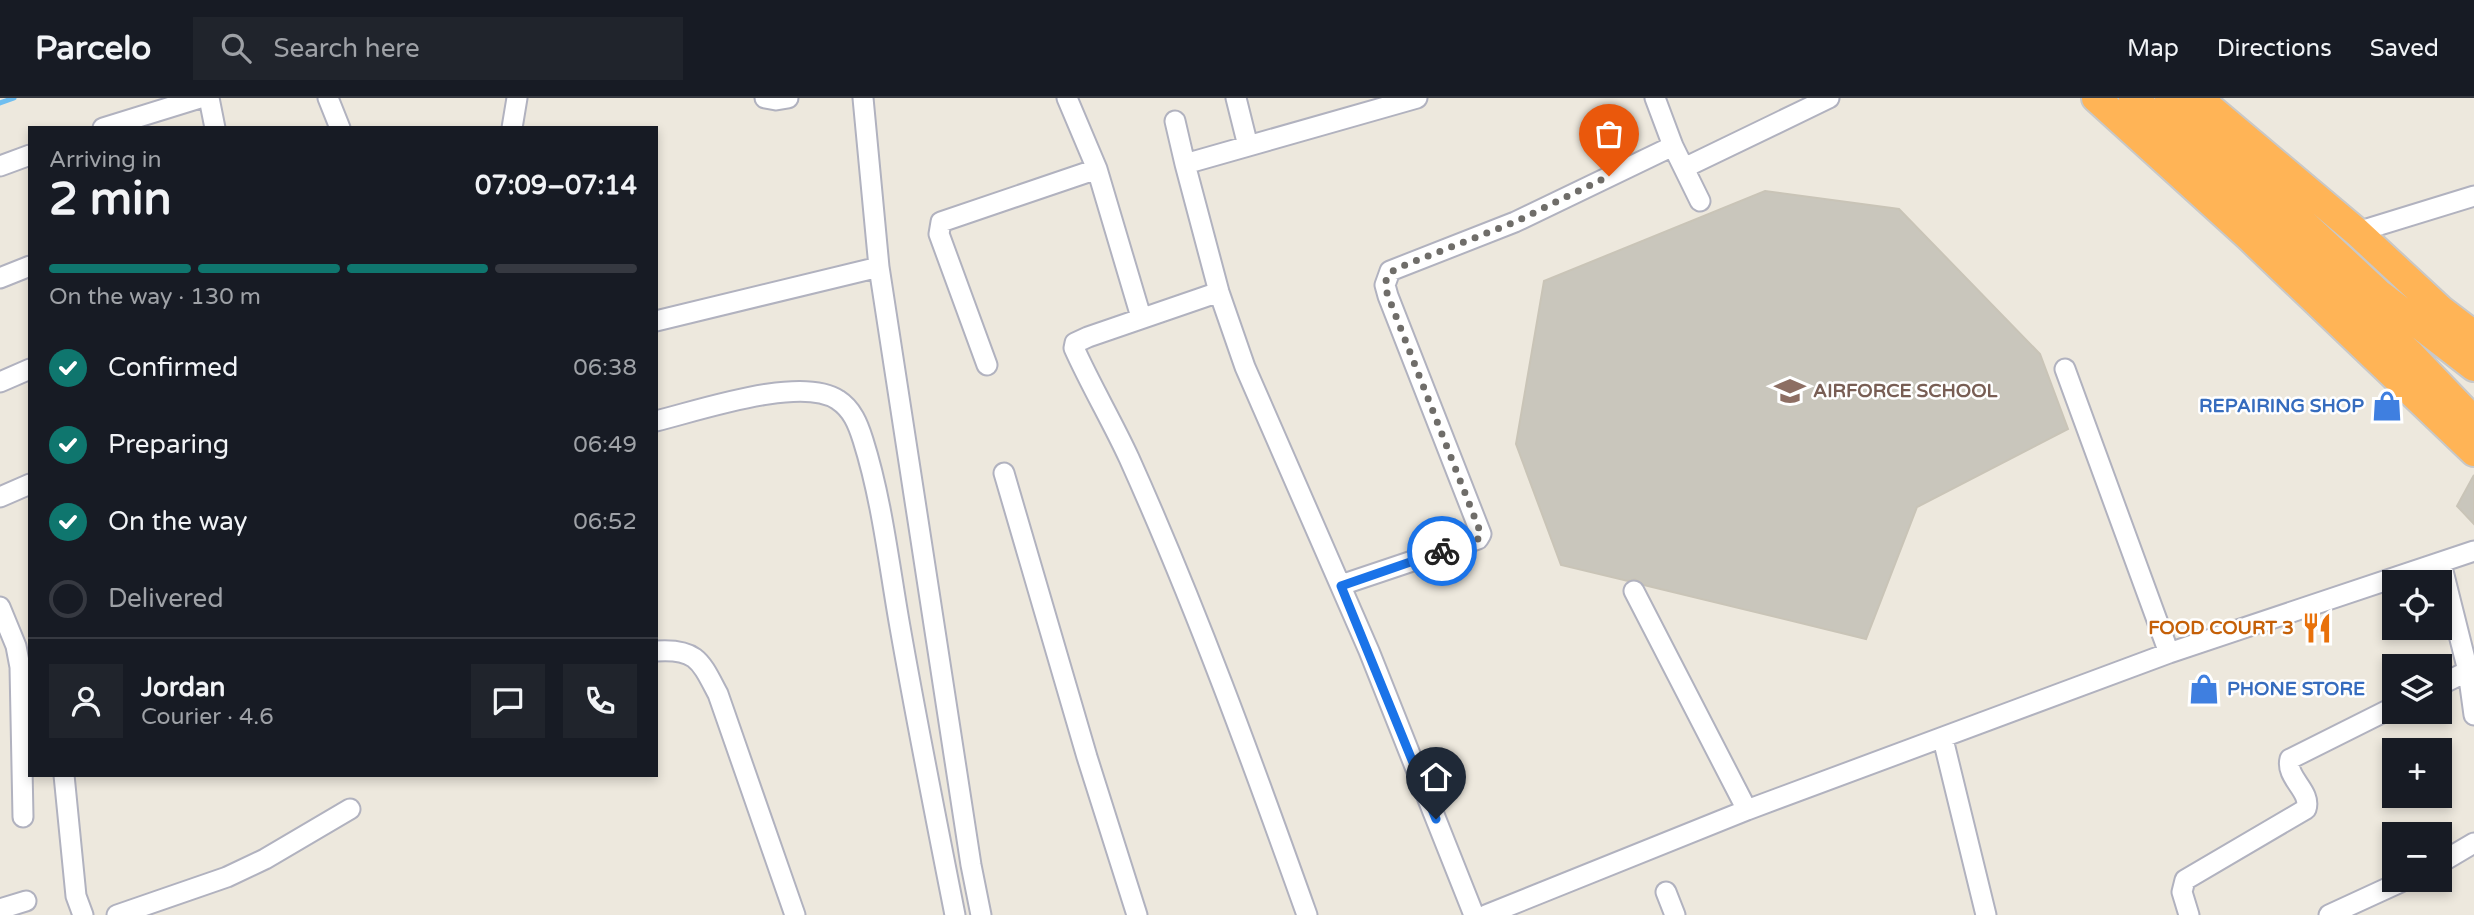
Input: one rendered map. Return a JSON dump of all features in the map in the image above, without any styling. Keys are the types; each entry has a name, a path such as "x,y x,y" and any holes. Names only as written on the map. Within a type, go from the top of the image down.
{"highway":[{"path":"2096,98 2249,237 2474,452"},
{"path":"2198,98 2357,233 2441,310 2474,335"},
{"path":"2148,100 2249,189 2474,368"},
{"path":"2249,237 2250,142"},
{"path":"2249,189 2474,421"}],"street":[{"path":"109,126 200,98"},
{"path":"209,98 215,126"},
{"path":"328,98 339,126"},
{"path":"512,126 517,98"},
{"path":"765,98 788,98"},
{"path":"863,98 879,267 939,670 981,915"},
{"path":"1067,98 1097,169 1141,317"},
{"path":"1236,98 1248,146"},
{"path":"1185,164 1417,98"},
{"path":"1656,98 1673,146 1700,201"},
{"path":"1684,168 1829,98"},
{"path":"1175,121 1219,292 1245,367 1341,586 1474,915"},
{"path":"1341,586 1478,539 1481,534 1388,296 1385,285 1390,271 1515,222 1673,146"},
{"path":"0,166 28,156"},
{"path":"987,365 939,234 941,222 1097,169"},
{"path":"2357,233 2474,196"},
{"path":"0,278 28,267"},
{"path":"658,321 879,267"},
{"path":"1219,292 1141,317 1075,343 1074,348 1128,456 1186,592 1238,723 1307,915"},
{"path":"2065,369 2169,653"},
{"path":"0,382 28,370"},
{"path":"658,420 767,393 823,394 836,398 850,410 863,440 883,522 900,628 955,915"},
{"path":"1004,473 1087,757 1137,915"},
{"path":"0,497 28,485"},
{"path":"1486,915 1747,810 2169,653 2474,551"},
{"path":"2441,563 2468,671 2474,715"},
{"path":"1634,591 1747,810"},
{"path":"2,617 16,646 20,667 23,817"},
{"path":"658,651 682,651 691,654 703,665 718,695 795,915"},
{"path":"2452,679 2468,671"},
{"path":"2189,915 2182,892 2185,880 2306,810 2307,798 2290,770 2290,759 2382,713"},
{"path":"1943,739 1986,915"},
{"path":"70,778 76,896 83,915"},
{"path":"117,915 227,877 265,859 350,809"},
{"path":"2452,856 2474,843"},
{"path":"2329,915 2382,891"},
{"path":"1665,892 1675,915"},
{"path":"0,909 26,901"}],"building":[{"name":"AIRFORCE SCHOOL","path":"1765,191 1899,209 2040,354 2068,429 1917,507 1866,639 1644,585 1635,579 1628,581 1561,565 1516,444 1544,281"},
{"path":"2474,475 2474,524 2457,506"}],"waterway":[{"path":"0,103 14,98"}],"way so far":[{"path":"1442,551 1478,539 1481,534 1479,523 1388,296 1386,278 1390,271 1515,222 1609,176"}],"place":[{"name":"AIRFORCE SCHOOL","path":"1790,391"},
{"name":"REPAIRING SHOP","path":"2387,406"},
{"name":"FOOD COURT 3","path":"2317,628"},
{"name":"PHONE STORE","path":"2204,689"}],"route":[{"path":"1436,819 1341,586 1442,551"}]}
